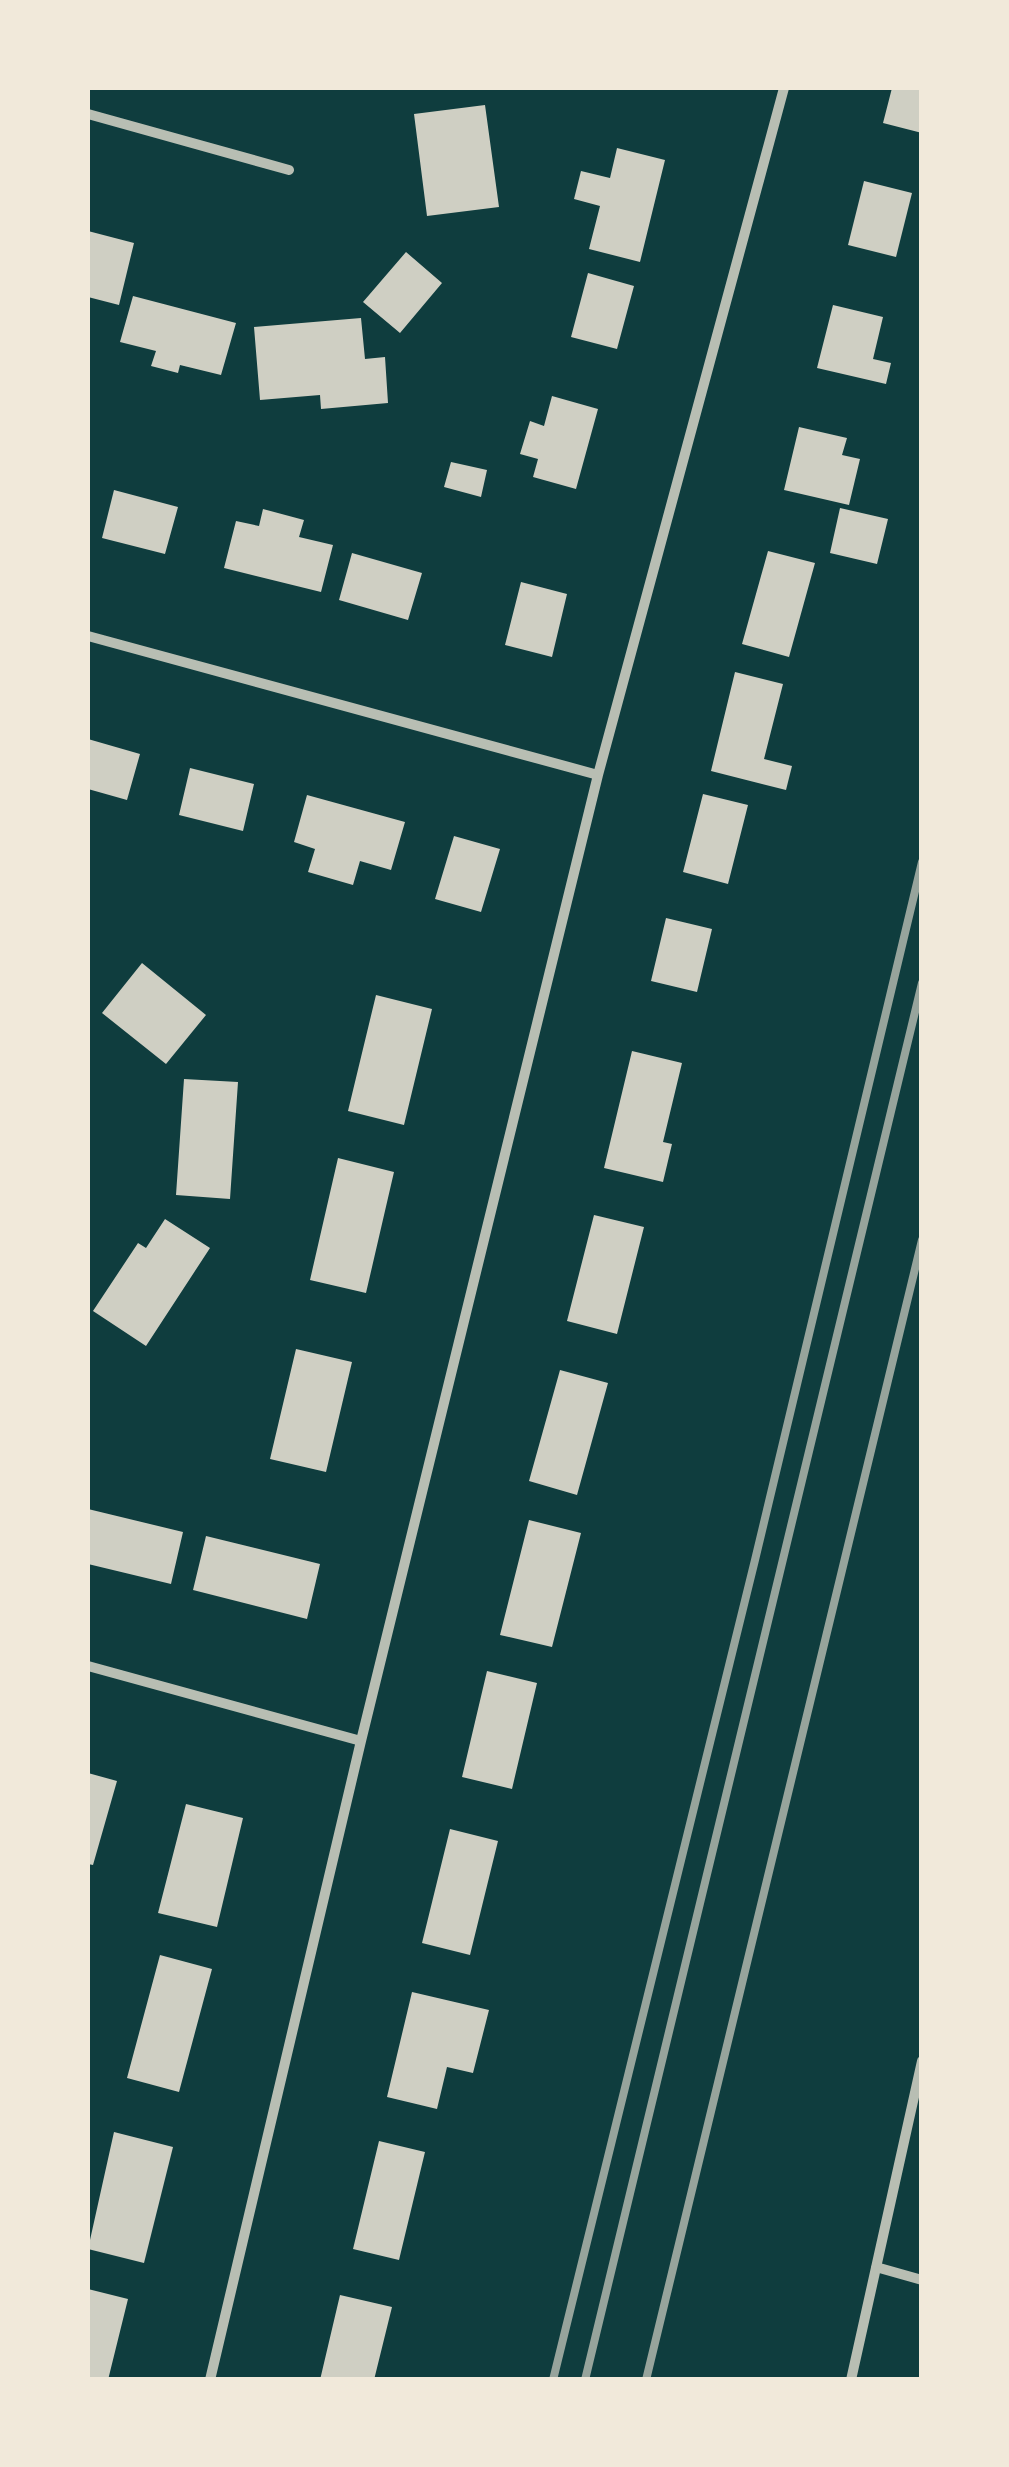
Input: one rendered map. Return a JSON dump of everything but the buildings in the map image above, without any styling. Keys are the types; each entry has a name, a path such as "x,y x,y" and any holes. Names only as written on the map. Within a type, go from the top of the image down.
{"street":[{"path":"210,2380 361,1741 598,775 784,88"},
{"path":"88,114 289,170"},
{"path":"88,636 598,775"},
{"path":"88,1666 361,1741"},
{"path":"851,2380 922,2061"},
{"path":"876,2268 922,2280"}],"railway":[{"path":"553,2380 922,862"},
{"path":"585,2380 922,983"},
{"path":"646,2380 922,1240"}]}
